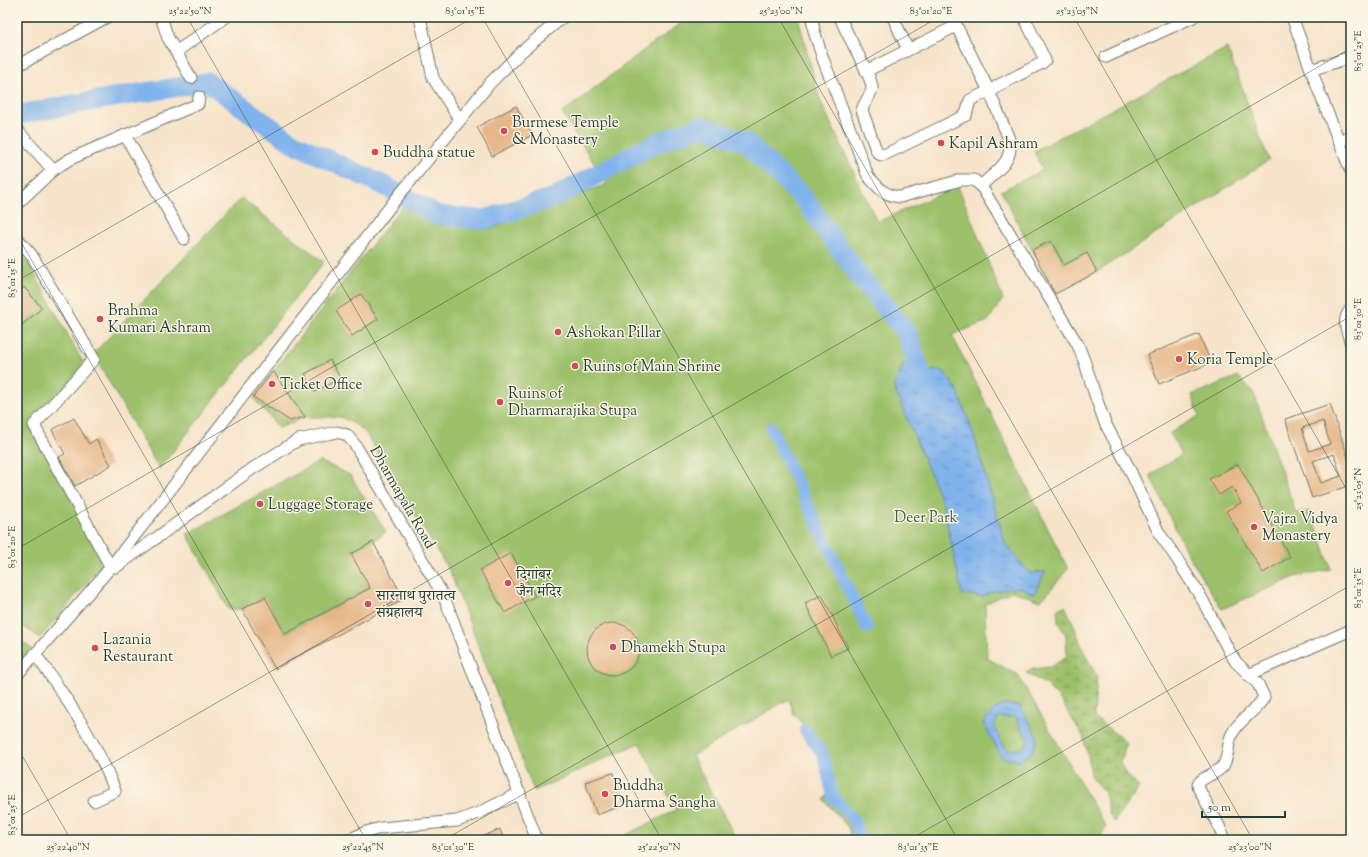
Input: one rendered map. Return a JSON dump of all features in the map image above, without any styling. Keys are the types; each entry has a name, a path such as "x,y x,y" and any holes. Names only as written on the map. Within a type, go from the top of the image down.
{"street":[{"path":"17,66 107,17"},
{"path":"161,17 168,38 191,78"},
{"path":"176,51 226,17"},
{"path":"420,17 433,78 460,120"},
{"path":"17,675 108,571 396,199 490,83 521,52 563,17"},
{"path":"812,17 814,31 823,59 868,176 882,192 900,197 961,180 974,180 981,186 1078,345 1105,423 1128,466 1159,533 1202,599 1229,651 1248,675 1258,684 1264,697 1261,703 1238,725 1232,733 1223,766 1218,771 1200,780 1198,784 1224,840"},
{"path":"840,17 872,85 869,95 863,104 862,110 875,148 881,155 966,115 970,100 989,92 996,86 1042,64 1045,60 1024,17"},
{"path":"893,17 908,50"},
{"path":"1106,57 1194,17"},
{"path":"1292,17 1311,70 1351,171"},
{"path":"866,71 908,50 954,21 989,92 1011,146 1008,159 981,186"},
{"path":"1311,70 1351,57"},
{"path":"17,204 53,170 70,159 198,104 199,97"},
{"path":"17,130 53,170"},
{"path":"125,135 184,239"},
{"path":"1339,141 1351,136"},
{"path":"17,238 31,254 94,360 34,425 108,571"},
{"path":"1351,309 1346,313 1345,318 1351,343"},
{"name":"Dharmapala Road","path":"108,571 252,469 298,440 337,432 347,435 356,446 444,597 537,840"},
{"path":"1248,675 1351,630"},
{"path":"35,654 62,691 107,769 115,791 94,801"},
{"path":"348,840 366,832 381,828 457,821 476,814 520,793"}],"green space":[{"name":"Deer Park","path":"690,17 798,17 820,100 877,222 958,186 1003,299 988,321 952,335 1068,569 1041,601 1012,591 985,604 987,658 1018,675 1106,827 1099,840 852,840 848,827 824,800 835,784 822,747 794,714 789,699 692,756 737,840 615,840 676,810 639,743 534,791 450,572 365,432 341,417 305,417 279,428 253,397 405,203 440,225 490,229 607,184 562,113"},
{"path":"1227,48 1269,160 1097,272 1064,265 1051,241 1032,250 1001,191 1043,170 1034,151"},
{"path":"241,198 324,262 159,469 93,354"},
{"path":"17,248 27,260 84,364 30,427 107,559 40,638 20,624 17,628"},
{"path":"1238,376 1253,391 1296,513 1311,511 1331,569 1295,577 1222,609 1187,553 1150,475 1182,454 1170,433 1199,416 1192,395"},
{"path":"320,461 350,475 386,532 373,542 370,588 285,634 265,597 242,609 229,610 187,534"},
{"path":"1065,606 1083,650 1097,677 1094,717 1127,743 1120,763 1127,776 1139,787 1114,822 1109,814 1105,793 1091,777 1089,760 1083,736 1059,698 1045,684 1026,673 1032,669 1050,667 1067,657 1066,635 1058,622 1057,609"},
{"path":"17,638 32,649 17,666"}],"water":[{"path":"903,364 921,372 942,370 957,389 974,436 1005,543 1029,573 1045,572 1034,594 1020,587 991,592 983,597 962,594 943,504 894,388"},
{"path":"1005,704 1020,706 1038,738 1032,753 1019,761 1002,758 983,723 993,710","holes":["998,717 1015,717 1028,741 1022,749 1007,750 994,728"]}],"building":[{"name":"Burmese Temple & Monastery","path":"516,106 532,135 492,156 477,127"},
{"path":"1051,241 1064,265 1087,253 1097,272 1055,294 1032,250"},
{"path":"24,287 42,308 17,329 17,293"},
{"path":"361,294 378,319 352,336 336,311"},
{"name":"Koria Temple","path":"1199,334 1211,363 1159,384 1147,355"},
{"path":"330,360 340,378 315,392 305,374"},
{"name":"Ticket Office","path":"273,371 305,417 290,421 253,397"},
{"path":"1330,404 1351,466 1351,485 1312,498 1285,419","holes":["1323,421 1330,444 1309,451 1302,428","1334,454 1341,476 1321,483 1313,461"]},
{"path":"74,418 89,444 96,439 111,465 75,486 59,457 65,454 52,430"},
{"name":"Vajra Vidya Monastery","path":"1238,464 1290,557 1263,573 1226,511 1241,503 1232,487 1219,495 1209,479"},
{"name":"सारनाथ पुरातत्व संग्रहालय","path":"373,542 404,599 275,669 242,609 265,597 285,634 370,588 351,554"},
{"name":"दिगांबर जैन मंदिर","path":"511,553 535,596 505,613 480,570"},
{"path":"822,595 848,648 831,656 805,603"},
{"name":"Dhamekh Stupa","path":"608,623 618,623 632,630 639,644 639,654 632,668 618,675 608,675 598,671 591,664 587,654 587,644 591,634 598,627"},
{"name":"Buddha Dharma Sangha","path":"613,773 624,805 597,815 585,782"},
{"path":"500,829 504,840 475,840"}],"waterway":[{"path":"17,115 208,82 293,143 385,186 437,215 483,220 555,197 652,145 701,126 746,142 804,199 859,276 907,333 929,398"},
{"path":"771,428 867,628"},
{"path":"805,730 823,754 833,797 854,820 860,840"}],"place":[{"name":"Burmese Temple & Monastery","path":"504,131"},
{"name":"Kapil Ashram","path":"941,143"},
{"name":"Buddha statue","path":"375,152"},
{"name":"Brahma Kumari Ashram","path":"100,319"},
{"name":"Ashokan Pillar","path":"558,332"},
{"name":"Koria Temple","path":"1179,359"},
{"name":"Ruins of Main Shrine","path":"575,366"},
{"name":"Ticket Office","path":"272,384"},
{"name":"Ruins of Dharmarajika Stupa","path":"500,402"},
{"name":"Luggage Storage","path":"260,504"},
{"name":"Vajra Vidya Monastery","path":"1254,527"},
{"name":"दिगांबर जैन मंदिर","path":"508,583"},
{"name":"सारनाथ पुरातत्व संग्रहालय","path":"368,604"},
{"name":"Dhamekh Stupa","path":"613,647"},
{"name":"Lazania Restaurant","path":"95,648"},
{"name":"Buddha Dharma Sangha","path":"605,794"}]}
